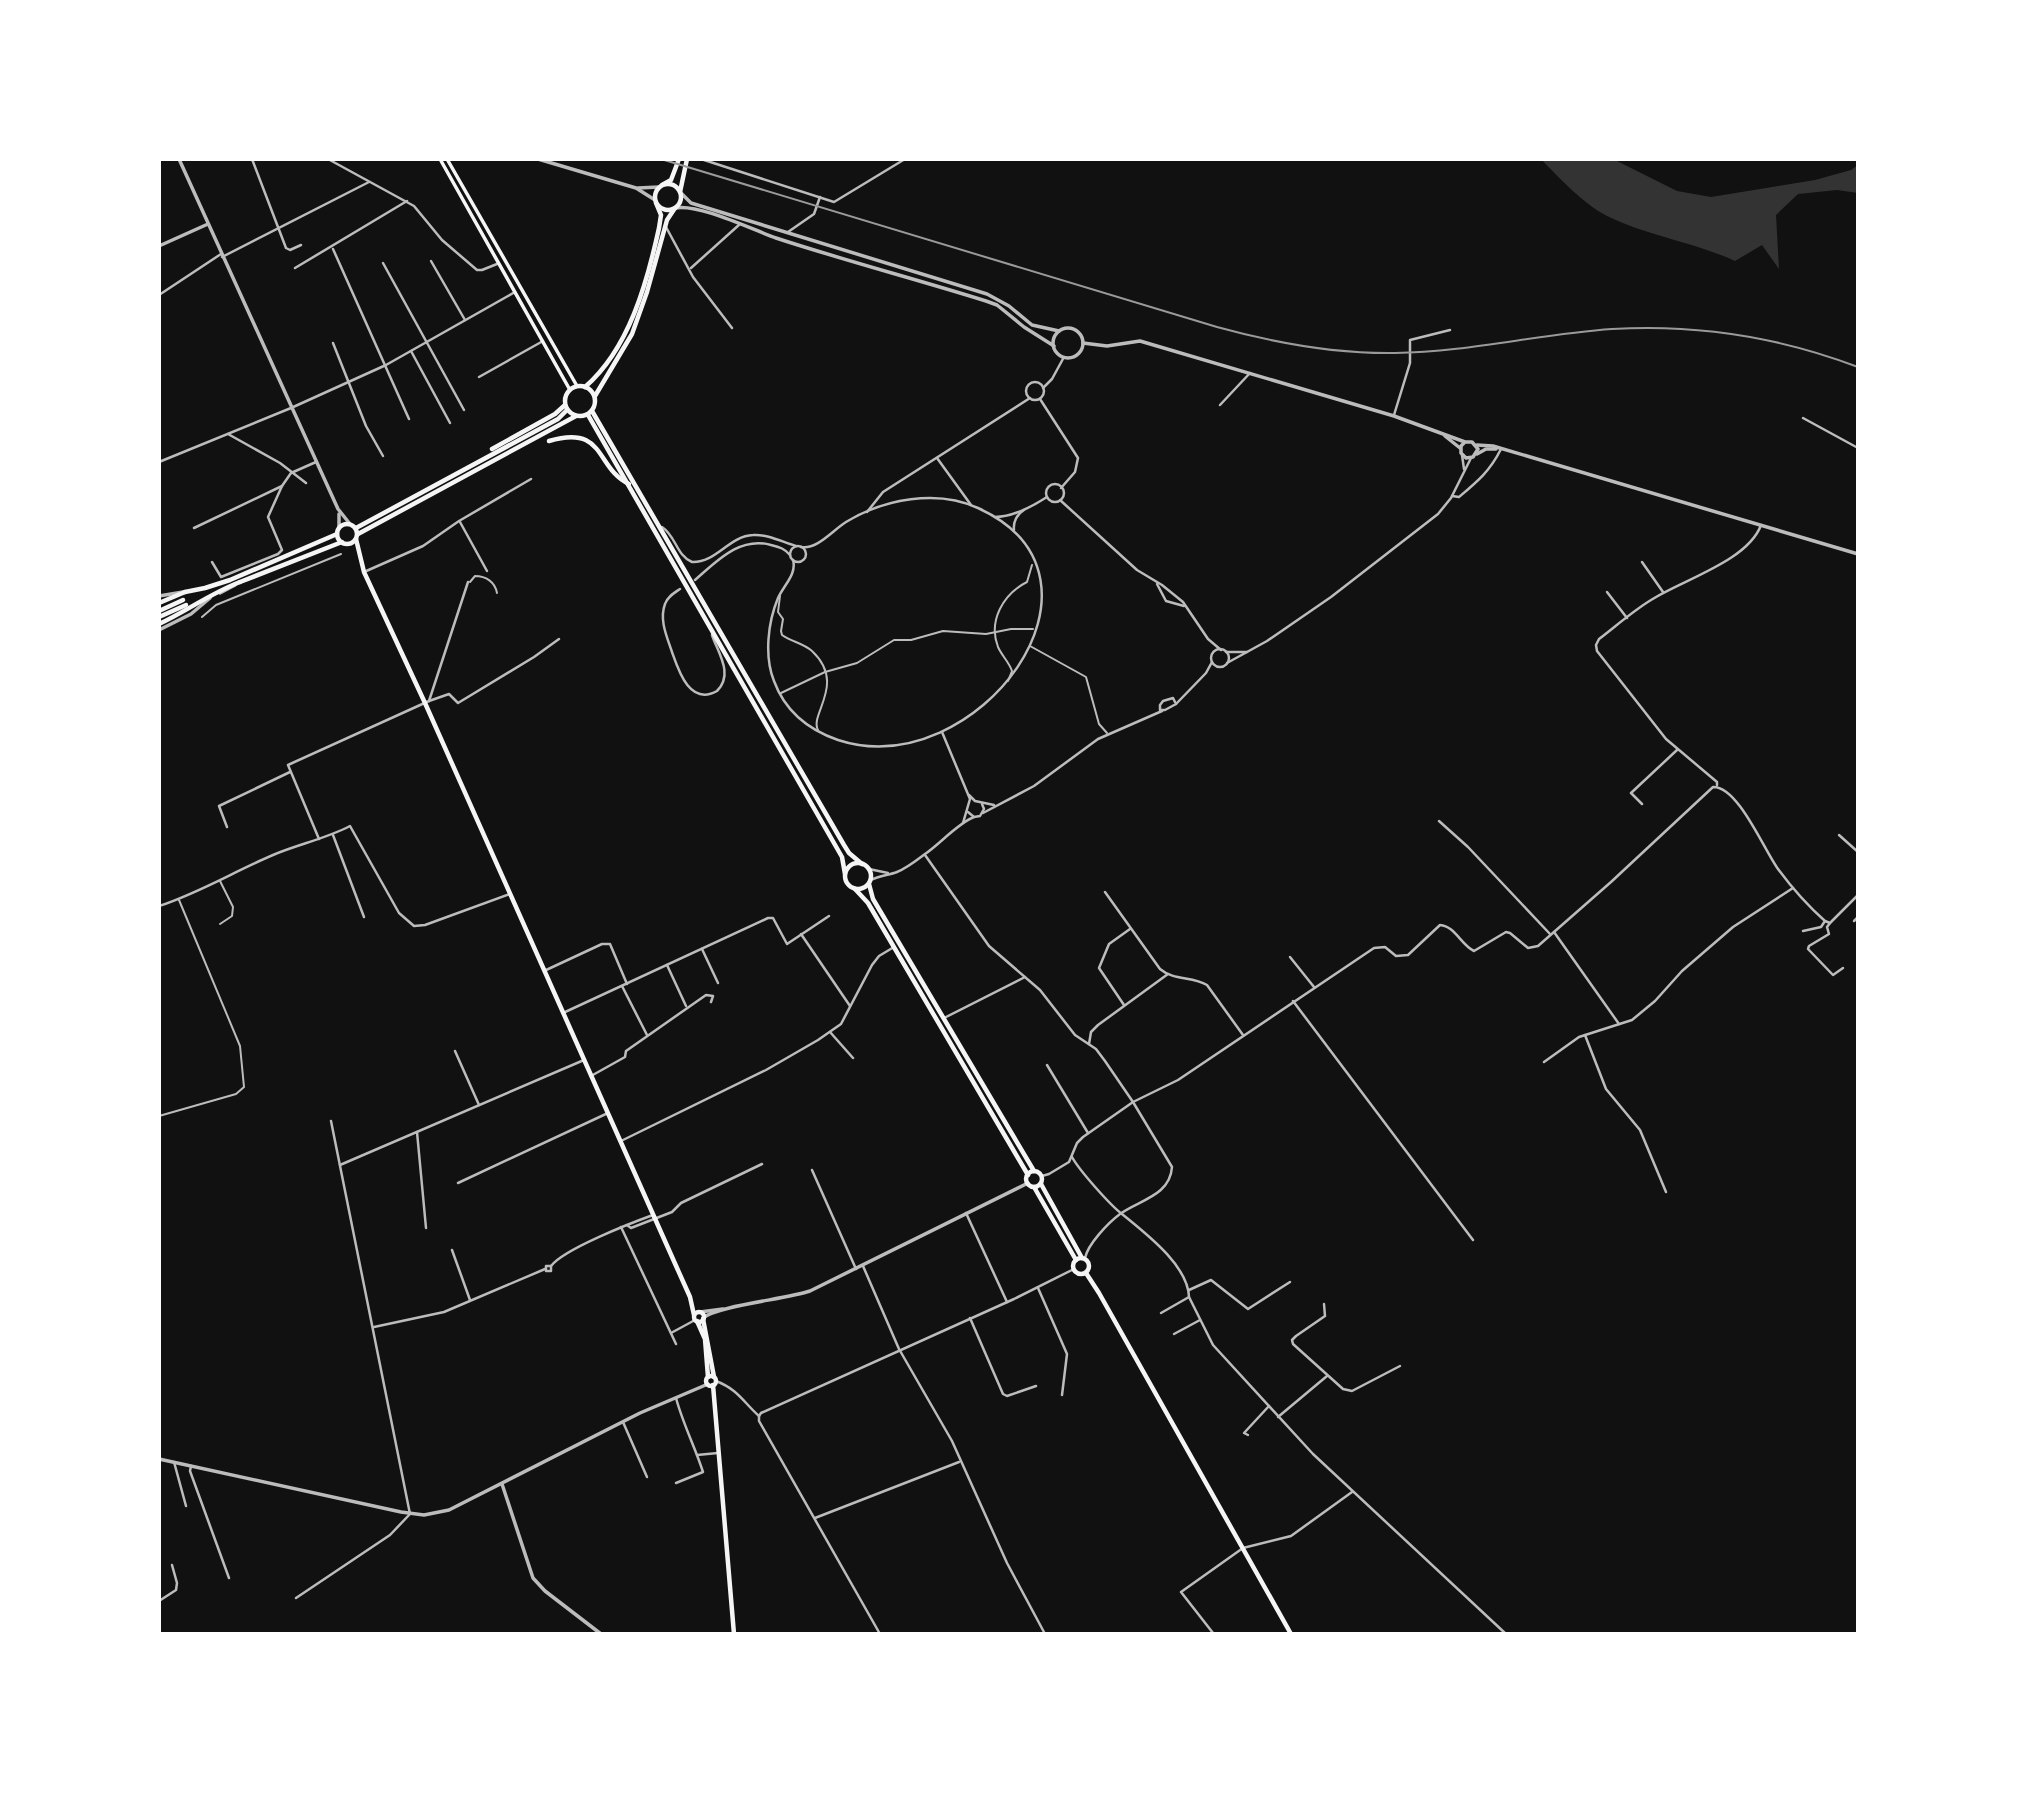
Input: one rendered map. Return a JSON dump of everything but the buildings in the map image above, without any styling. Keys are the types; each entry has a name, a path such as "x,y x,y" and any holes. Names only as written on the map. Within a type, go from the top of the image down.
{"main road":[{"path":"440,159 570,390"},
{"path":"447,159 576,386"},
{"path":"355,531 576,416 590,413 595,406 594,396 632,334 669,215 681,201 680,192 687,159"},
{"path":"585,387 601,373 612,357 633,316 659,229 661,215 655,193 660,186 671,180 679,160"},
{"path":"660,186 674,185 680,192"},
{"path":"656,202 665,210 675,208"},
{"path":"159,624 187,611 215,592 344,543 355,531 558,419 566,408 565,397 576,386 585,387 594,396"},
{"path":"566,408 576,416"},
{"path":"492,449 566,408"},
{"path":"590,413 711,632 842,857 846,882 864,897 1028,1175 1028,1183 1034,1187 1081,1259 1090,1267 1086,1273"},
{"path":"590,413 660,526 676,559 844,845 849,853 869,869 873,899 1034,1171 1042,1176 1041,1184 1081,1259"},
{"path":"549,441 571,437 584,440 596,447 621,480 629,485"},
{"path":"159,603 185,592 230,580 338,531 344,524 355,531 364,572 427,702 654,1217 690,1297 702,1315 715,1412 734,1634"},
{"path":"338,531 344,543 359,559"},
{"path":"159,611 184,602 159,617"},
{"path":"845,874 853,864 862,864"},
{"path":"855,890 863,889 870,882"},
{"path":"1028,1175 1034,1171"},
{"path":"1034,1187 1041,1184"},
{"path":"1081,1259 1073,1264 1074,1269 1078,1273 1086,1273"},
{"path":"1086,1273 1291,1634"},
{"path":"690,1297 695,1319 705,1339 708,1377 712,1383"},
{"path":"695,1319 702,1315"},
{"path":"695,1319 702,1315"}],"street":[{"path":"179,159 339,512 355,531"},
{"path":"252,159 286,248 295,249 301,245"},
{"path":"328,159 407,201 451,250 477,270 498,263"},
{"path":"538,159 636,188 656,202"},
{"path":"701,159 834,202 905,159"},
{"path":"159,295 222,255 370,182"},
{"path":"636,188 660,186"},
{"path":"680,192 691,203 999,299 1032,325 1059,331 1068,328 1077,331 1083,343"},
{"path":"786,233 814,214 820,197"},
{"path":"295,268 407,201"},
{"path":"675,208 684,206 778,239 997,305 1054,346"},
{"path":"159,246 208,224"},
{"path":"690,269 693,263 740,224"},
{"path":"666,227 693,277 732,328"},
{"path":"333,250 409,419"},
{"path":"431,261 465,320"},
{"path":"383,263 464,410"},
{"path":"159,463 386,365 515,292"},
{"path":"1394,416 1410,363 1410,340 1450,330"},
{"path":"1059,331 1054,338 1054,346 1057,353 1064,357 1077,355 1083,343"},
{"path":"479,377 543,341"},
{"path":"1083,343 1107,346 1140,341 1394,416 1465,442 1501,449 1858,554"},
{"path":"333,343 366,426 383,456"},
{"path":"411,351 450,423"},
{"path":"1043,388 1052,379 1064,357"},
{"path":"1220,405 1250,373"},
{"path":"1030,398 1027,390 1029,385 1038,383 1044,393 1040,399"},
{"path":"866,512 883,492 1030,398 1040,399"},
{"path":"1040,399 1077,458 1075,472 1062,488 1060,500"},
{"path":"1803,418 1858,448"},
{"path":"1440,433 1460,448 1463,471"},
{"path":"228,434 280,463 306,483"},
{"path":"1460,448 1465,442"},
{"path":"1476,445 1476,454"},
{"path":"1206,673 1250,652 1331,597 1438,513 1452,496 1471,458 1486,449 1501,449"},
{"path":"1452,496 1458,499 1486,474 1501,449"},
{"path":"1462,455 1471,458"},
{"path":"937,458 971,505"},
{"path":"212,562 221,577 278,554 282,550 268,517 291,473 316,463"},
{"path":"364,572 423,546 459,521 531,479"},
{"path":"1047,497 1047,489 1051,485 1062,488"},
{"path":"194,528 282,486"},
{"path":"1047,497 1052,501 1060,500"},
{"path":"995,517 1003,517 1047,497"},
{"path":"695,580 707,568 747,542 769,544 786,550 793,560 793,574 780,594 772,618 769,645 771,673 780,694 802,722 823,735 853,744 888,746 919,740 942,732 975,713 1020,666 1039,618 1039,573 1034,559 1015,533 995,517 971,505 928,498 893,503 866,512 812,547 799,547 791,551 790,555"},
{"path":"870,882 925,855 963,823 1034,786 1108,734 1176,704 1206,673 1212,662 1213,653 1208,639 1176,595 1107,544 1060,500"},
{"path":"1015,533 1014,524 1018,514 1026,508"},
{"path":"338,531 339,512"},
{"path":"459,521 486,571"},
{"path":"1760,525 1757,535 1743,550 1663,592 1599,639 1597,651 1643,713 1676,750 1717,782 1717,786 1736,801 1748,817 1763,847 1793,888 1830,923"},
{"path":"660,526 667,531 681,554 692,562 708,559 746,536 762,535 805,551 805,558 798,562 793,560"},
{"path":"202,617 222,602 341,554"},
{"path":"1008,681 1012,671 1001,652 995,632 997,616 1004,600 1027,582 1034,559"},
{"path":"1642,562 1663,592"},
{"path":"427,702 467,584 479,576 491,582 497,593"},
{"path":"1155,581 1166,601 1188,609"},
{"path":"159,630 183,619 211,597 240,582"},
{"path":"680,589 668,598 664,605 664,629 682,679 694,692 700,694 717,691 726,675 711,632"},
{"path":"159,596 185,592"},
{"path":"1607,592 1627,618"},
{"path":"780,594 778,612 783,620 782,635 811,651 825,672 826,696 815,722 823,735"},
{"path":"780,694 825,672 858,663 894,640 911,640 943,631 975,635 1033,629"},
{"path":"320,840 288,765 427,702 449,694 458,703 559,639"},
{"path":"1208,639 1223,651 1228,658 1227,663"},
{"path":"1030,646 1086,677 1100,724 1108,734"},
{"path":"1213,653 1250,652"},
{"path":"1212,662 1219,667"},
{"path":"1145,718 1156,711 1163,701 1186,694"},
{"path":"1173,698 1176,704"},
{"path":"1160,705 1162,711"},
{"path":"942,732 969,794 970,803 963,823"},
{"path":"1642,804 1630,793 1676,750"},
{"path":"227,827 219,806 291,772"},
{"path":"1042,1176 1069,1162 1077,1143 1133,1102 1178,1080 1293,1000 1374,948 1385,947 1393,955 1408,955 1440,925 1449,927 1463,944 1474,951 1506,932 1523,946 1532,949 1611,882 1709,790 1717,786"},
{"path":"969,794 981,803 998,805"},
{"path":"970,803 975,800"},
{"path":"981,803 983,813"},
{"path":"968,812 974,817"},
{"path":"1439,821 1552,933 1619,1025"},
{"path":"159,906 179,900 274,855 350,827 399,913 414,926 425,925 510,894"},
{"path":"332,835 364,917"},
{"path":"1839,835 1858,852"},
{"path":"925,855 989,946 1025,977 1047,999 1075,1035 1089,1044 1105,1061 1169,1162 1171,1173 1168,1181 1155,1194 1121,1213 1081,1259"},
{"path":"869,869 891,873"},
{"path":"220,881 233,907 232,916 220,924"},
{"path":"1544,1062 1585,1035 1619,1025 1643,1013 1682,971 1740,922 1793,888"},
{"path":"1105,892 1160,969 1168,974 1207,985 1243,1035"},
{"path":"1843,968 1833,975 1808,949 1829,934 1826,927 1858,895"},
{"path":"159,1116 236,1094 244,1087 240,1046 179,900"},
{"path":"563,1013 771,917 786,943 829,916"},
{"path":"1854,921 1858,917"},
{"path":"1803,931 1821,927 1825,921"},
{"path":"1124,1005 1099,968 1109,944 1130,929"},
{"path":"802,934 850,1006"},
{"path":"544,971 602,944 610,944 627,984"},
{"path":"621,1140 784,1061 830,1032 841,1024 872,965 879,956 894,947"},
{"path":"702,949 718,983"},
{"path":"1290,957 1314,987"},
{"path":"667,965 687,1007"},
{"path":"1089,1044 1091,1032 1168,974"},
{"path":"944,1018 1025,977"},
{"path":"622,986 647,1035"},
{"path":"591,1076 625,1057 626,1051 647,1035 709,993 713,996 711,1002"},
{"path":"1293,1000 1473,1240"},
{"path":"830,1032 853,1058"},
{"path":"1585,1035 1606,1089 1640,1130 1666,1192"},
{"path":"455,1051 479,1105"},
{"path":"340,1165 584,1060"},
{"path":"1046,1065 1088,1133"},
{"path":"457,1183 608,1113"},
{"path":"331,1121 410,1514"},
{"path":"417,1132 426,1228"},
{"path":"1072,1155 1073,1160 1121,1213 1164,1250 1189,1290 1189,1297 1213,1345 1278,1417 1332,1475 1506,1634"},
{"path":"373,1328 444,1312 545,1269 549,1272 558,1260 621,1227 671,1212 681,1203 762,1164"},
{"path":"811,1170 856,1269"},
{"path":"702,1315 805,1293 1028,1183"},
{"path":"966,1213 1007,1302"},
{"path":"621,1227 676,1344"},
{"path":"452,1250 470,1300"},
{"path":"863,1266 899,1349 934,1409 1007,1563 1045,1634"},
{"path":"759,1416 1074,1269"},
{"path":"1189,1290 1211,1280 1248,1309 1290,1282"},
{"path":"1038,1288 1067,1354 1062,1395"},
{"path":"1161,1313 1189,1297"},
{"path":"1324,1304 1325,1316 1293,1340 1293,1344 1346,1392 1400,1366"},
{"path":"970,1318 1003,1394 1007,1396 1036,1386"},
{"path":"671,1333 695,1319"},
{"path":"1174,1334 1200,1320"},
{"path":"1278,1417 1328,1376"},
{"path":"159,1459 410,1514 438,1514 676,1398 712,1383 726,1385 746,1399 759,1416 759,1421 880,1634"},
{"path":"676,1398 683,1425 703,1472 676,1483"},
{"path":"1248,1435 1244,1433 1269,1406"},
{"path":"623,1422 648,1477"},
{"path":"697,1455 718,1453"},
{"path":"815,1518 960,1461"},
{"path":"174,1462 186,1506"},
{"path":"191,1466 229,1578"},
{"path":"502,1484 533,1578 545,1591 601,1634"},
{"path":"1213,1633 1181,1592 1243,1548 1291,1536 1352,1492"},
{"path":"296,1598 390,1535 410,1514"},
{"path":"159,1601 176,1590 172,1565"}],"shaded area":[{"path":"1541,159 1613,159 1677,191 1711,197 1815,180 1851,170 1858,165 1858,193 1837,190 1798,194 1776,215 1779,269 1762,245 1735,261 1622,223 1598,211 1581,198"}],"railway":[{"path":"661,159 1217,327 1305,346 1350,352 1422,352 1585,331 1675,329 1768,340 1858,367"}]}
